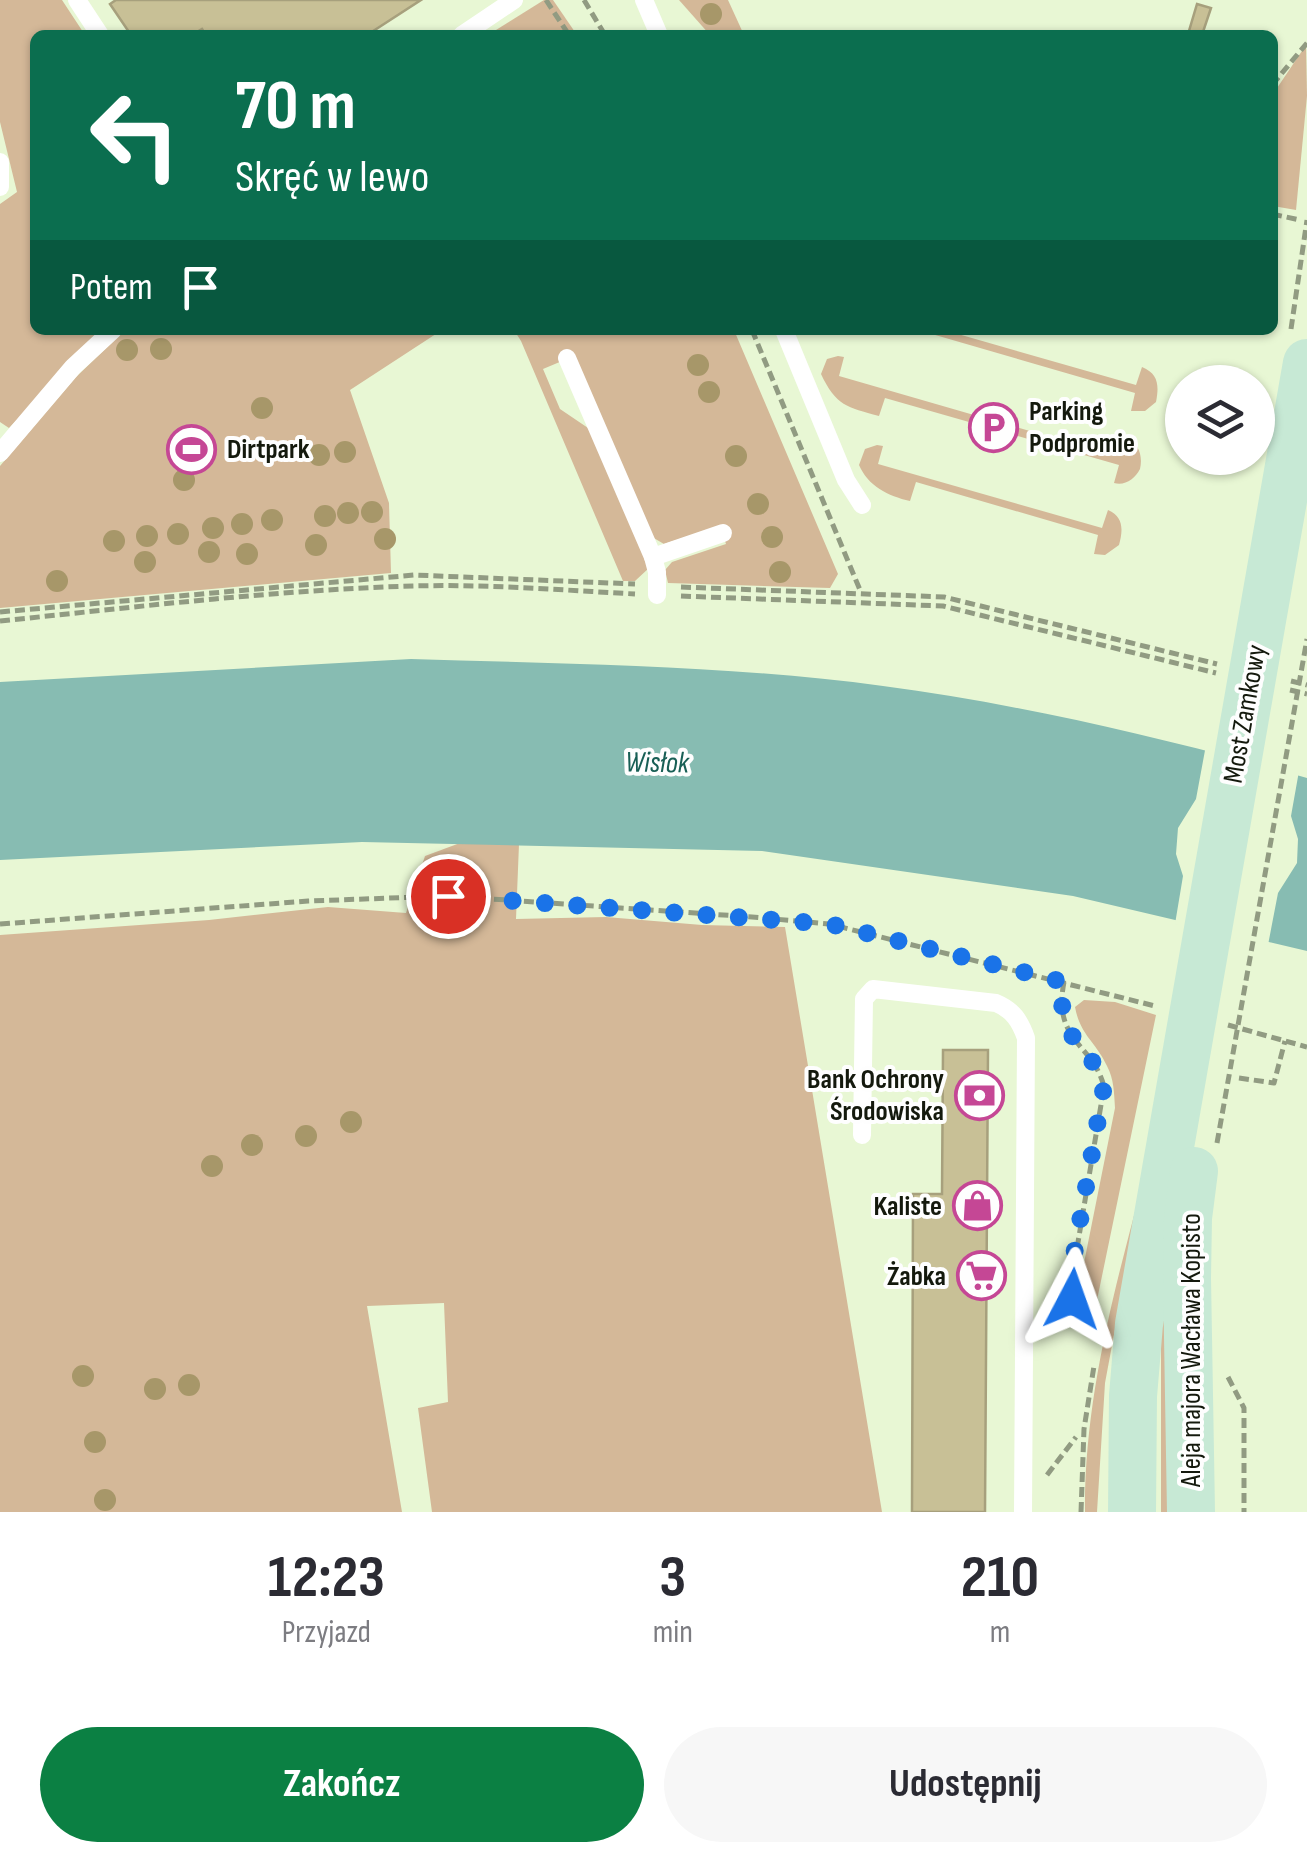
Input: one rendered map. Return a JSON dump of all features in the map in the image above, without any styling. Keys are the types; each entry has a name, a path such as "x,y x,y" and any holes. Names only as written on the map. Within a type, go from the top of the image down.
{"main road":[{"name":"Most Zamkowy","path":"1216,1072 1307,363"},
{"name":"Most Zamkowy","path":"1216,1072 1307,527"},
{"name":"Aleja majora Wacława Kopisto","path":"1132,1512 1133,1396 1139,1324 1216,1072"},
{"name":"Aleja majora Wacława Kopisto","path":"1191,1512 1188,1218 1216,1072"}],"lane":[{"path":"77,0 97,30"},
{"path":"469,30 514,0"},
{"path":"644,0 657,30"},
{"path":"0,162 0,187"},
{"path":"0,453 73,367 108,335"},
{"path":"786,335 846,480 862,505"},
{"path":"567,358 652,557 657,572 657,595"},
{"path":"652,557 723,534"},
{"path":"862,1135 864,999 874,990 996,1004 1016,1016 1026,1038 1023,1512"}],"path":[{"path":"546,0 567,30"},
{"path":"584,0 601,30"},
{"path":"1278,78 1307,43"},
{"path":"1278,215 1303,220 1304,257"},
{"path":"754,335 861,592"},
{"path":"1285,1041 1274,1083 1216,1072 1307,639"},
{"path":"0,924 308,901 448,896 830,924 1064,982 1068,1032 1098,1070 1104,1086 1070,1290 1083,1313 1104,1320"}],"shaded area":[{"path":"0,0 62,0 82,30 30,30 30,335 99,335 9,428 0,422 0,204 17,192 0,122"},
{"path":"544,0 553,0 574,30 496,30"},
{"path":"679,0 728,0 742,30 706,30"},
{"path":"1306,45 1307,96 1296,210 1278,207 1278,87"},
{"name":"Dirtpark","path":"120,335 434,335 350,390 389,503 391,573 0,608 0,466 76,377"},
{"path":"517,335 736,335 838,574 830,588 668,583 665,570 672,562 726,544 720,526 664,544 652,537 574,356 543,369 560,409 591,430 649,568 635,581 623,581"},
{"path":"935,335 961,335 1136,385 1142,367 1157,381 1156,402 1145,411 1131,411 1135,393"},
{"path":"844,357 839,376 1099,451 1120,456 1125,438 1139,450 1140,469 1129,481 1114,483 1119,465 885,398 879,416 851,407 832,393 821,374 827,359"},
{"path":"883,446 878,464 1102,528 1108,510 1121,524 1119,545 1105,555 1094,554 1098,535 916,482 910,501 894,496 873,484 859,465 865,449"},
{"path":"460,843 519,844 516,919 606,917 785,927 882,1512 432,1512 418,1408 448,1402 444,1303 367,1306 402,1512 0,1512 0,935 328,907 406,913 425,856"},
{"path":"1084,1000 1115,1002 1156,1015 1096,1305 1092,1308 1083,1301 1079,1288 1115,1108 1109,1071 1077,1017 1075,1007"},
{"path":"1141,1189 1105,1383 1097,1512 1085,1512 1095,1389"},
{"path":"1166,1292 1173,1512 1161,1512 1161,1297"}],"water":[{"name":"Wisłok","path":"411,659 706,670 883,686 1096,724 1307,778 1307,951 1073,896 762,851 362,842 0,860 0,682"}],"pier":[{"path":"1206,745 1299,771 1291,816 1298,839 1297,863 1278,893 1268,945 1175,924 1183,876 1176,854 1178,828 1196,799"}],"building":[{"path":"116,0 421,0 375,30 128,30 110,4"},
{"path":"1197,4 1211,8 1204,30 1189,30"},
{"path":"943,1050 988,1050 985,1512 912,1512 913,1194 942,1194"}],"place":[{"name":"Parking Podpromie","path":"994,427"},
{"name":"Dirtpark","path":"192,449"},
{"name":"Bank Ochrony Środowiska","path":"979,1095"},
{"name":"Kaliste","path":"977,1206"},
{"name":"Żabka","path":"981,1276"}],"route":[{"path":"448,896 830,924 1064,982 1063,1009 1068,1032 1098,1070 1104,1086 1070,1277 1072,1299"}]}
